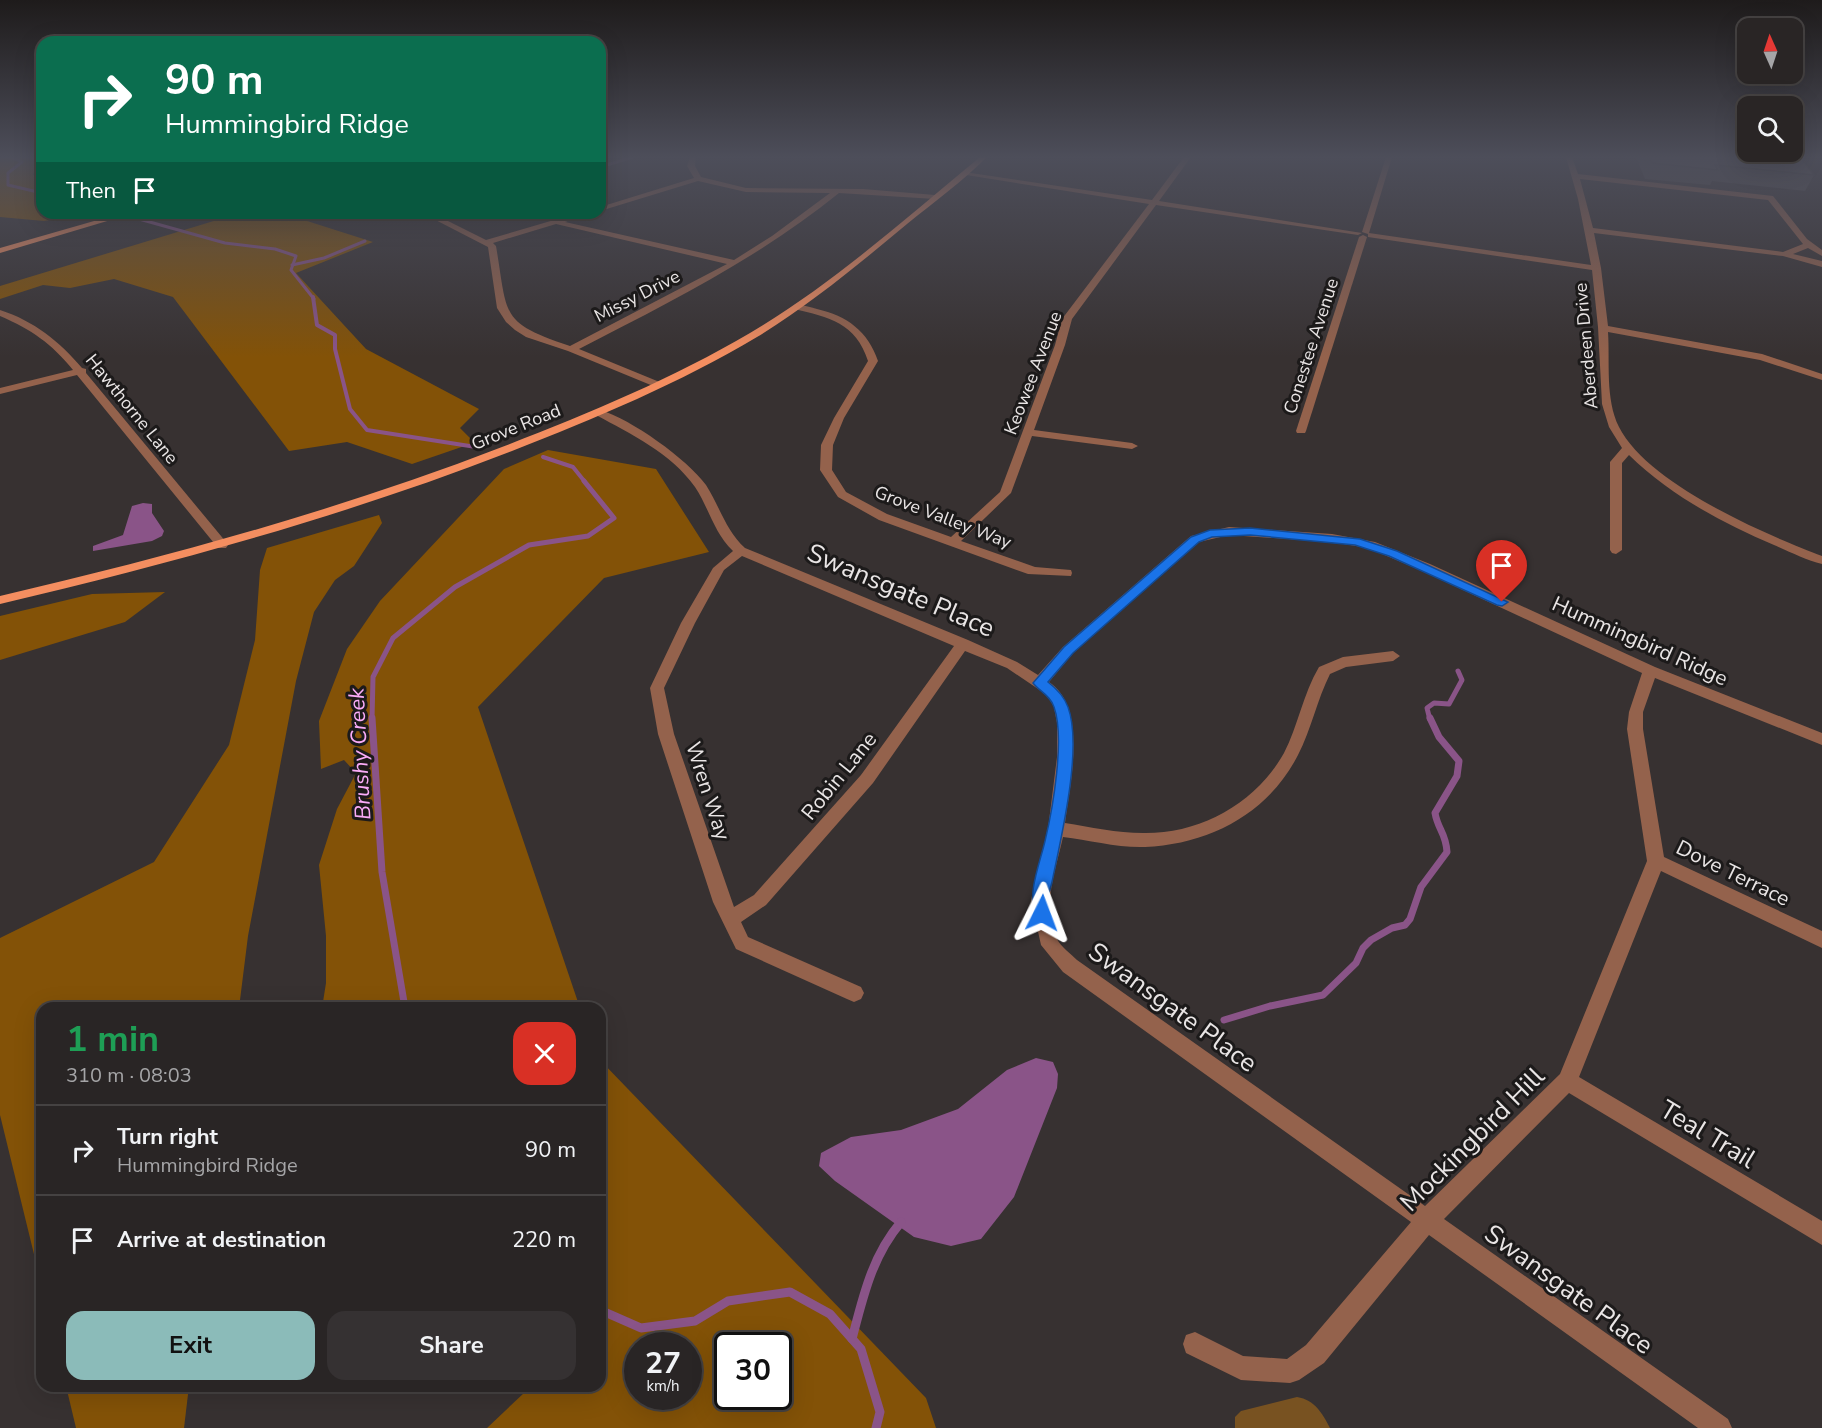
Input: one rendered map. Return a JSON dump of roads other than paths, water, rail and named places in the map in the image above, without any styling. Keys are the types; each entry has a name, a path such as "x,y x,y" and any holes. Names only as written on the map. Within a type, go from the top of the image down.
{"main road":[{"path":"0,251 94,224"},
{"name":"Grove Road","path":"0,600 222,545 369,500 600,413 754,334 837,278 902,224"}],"street":[{"path":"449,224 488,242 494,252 502,308 509,320 529,335 571,349 658,385"},
{"path":"488,242 550,224"},
{"path":"563,224 736,263"},
{"name":"Missy Drive","path":"571,349 736,263 796,224"},
{"name":"Keowee Avenue","path":"954,541 1005,493 1029,432 1067,319 1139,224"},
{"path":"1297,224 1597,268"},
{"name":"Conestee Avenue","path":"1301,431 1368,224"},
{"name":"Aberdeen Drive","path":"1588,224 1597,268 1604,328 1609,411 1613,425 1628,449 1669,482 1717,512 1780,545 1822,560"},
{"path":"1791,224 1808,245 1822,254"},
{"path":"1590,230 1783,254 1822,264"},
{"path":"1783,254 1808,245"},
{"name":"Grove Valley Way","path":"797,306 838,319 858,331 870,347 873,361 839,418 827,446 826,470 842,494 883,517 1032,571 1066,573"},
{"name":"Hawthorne Lane","path":"0,313 34,328 61,349 82,371 112,414 222,545"},
{"path":"1604,328 1762,357 1822,377"},
{"path":"0,391 82,371"},
{"name":"Swansgate Place","path":"600,413 659,447 694,478 730,543 741,551 1012,665 1053,692 1061,707 1065,723 1065,757 1056,829 1040,900 1050,945 1070,966 1719,1428"},
{"path":"1029,432 1132,446"},
{"path":"1616,550 1616,462 1628,449"},
{"name":"Hummingbird Ridge","path":"1040,683 1068,650 1195,539 1229,531 1332,538 1371,545 1425,567 1650,671 1822,739"},
{"name":"Wren Way","path":"741,551 718,568 688,623 657,688 666,734 730,919 742,943 854,993"},
{"name":"Robin Lane","path":"730,919 760,900 867,778 963,643"},
{"path":"1056,829 1143,840 1185,835 1234,816 1265,792 1291,754 1314,690 1324,671 1343,662 1393,656"},
{"path":"1650,671 1636,712 1635,729 1656,861"},
{"name":"Dove Terrace","path":"1656,861 1822,940"},
{"name":"Mockingbird Hill","path":"1195,1344 1241,1368 1290,1371 1315,1354 1428,1219 1567,1082 1656,861"},
{"name":"Teal Trail","path":"1567,1082 1822,1234"}],"waterway":[{"name":"Brushy Creek","path":"156,224 225,243 275,249 296,256 293,265"},
{"path":"293,265 324,258 365,241"},
{"name":"Brushy Creek","path":"293,265 291,270 313,298"},
{"name":"Brushy Creek","path":"313,298 317,325 335,335 335,349 350,409 367,430 476,447"},
{"name":"Brushy Creek","path":"543,457 573,467 585,482"},
{"name":"Brushy Creek","path":"372,719 373,677 393,638 455,587 529,545 588,536 614,518 584,481"},
{"path":"1430,720 1427,708 1434,703 1449,704 1462,680 1458,671"},
{"path":"1224,1020 1270,1006 1323,995 1356,963 1363,948 1371,940 1392,928 1405,925 1410,919 1421,887 1447,852 1435,813 1457,776 1459,761 1439,737 1430,718"},
{"name":"Brushy Creek","path":"372,719 382,872 404,1002"},
{"path":"852,1339 876,1263 901,1222"},
{"name":"Brushy Creek","path":"606,1313 641,1328 695,1321 728,1301 790,1292 830,1314 852,1339"},
{"name":"Brushy Creek","path":"852,1339 861,1349 880,1412 876,1428"}]}
